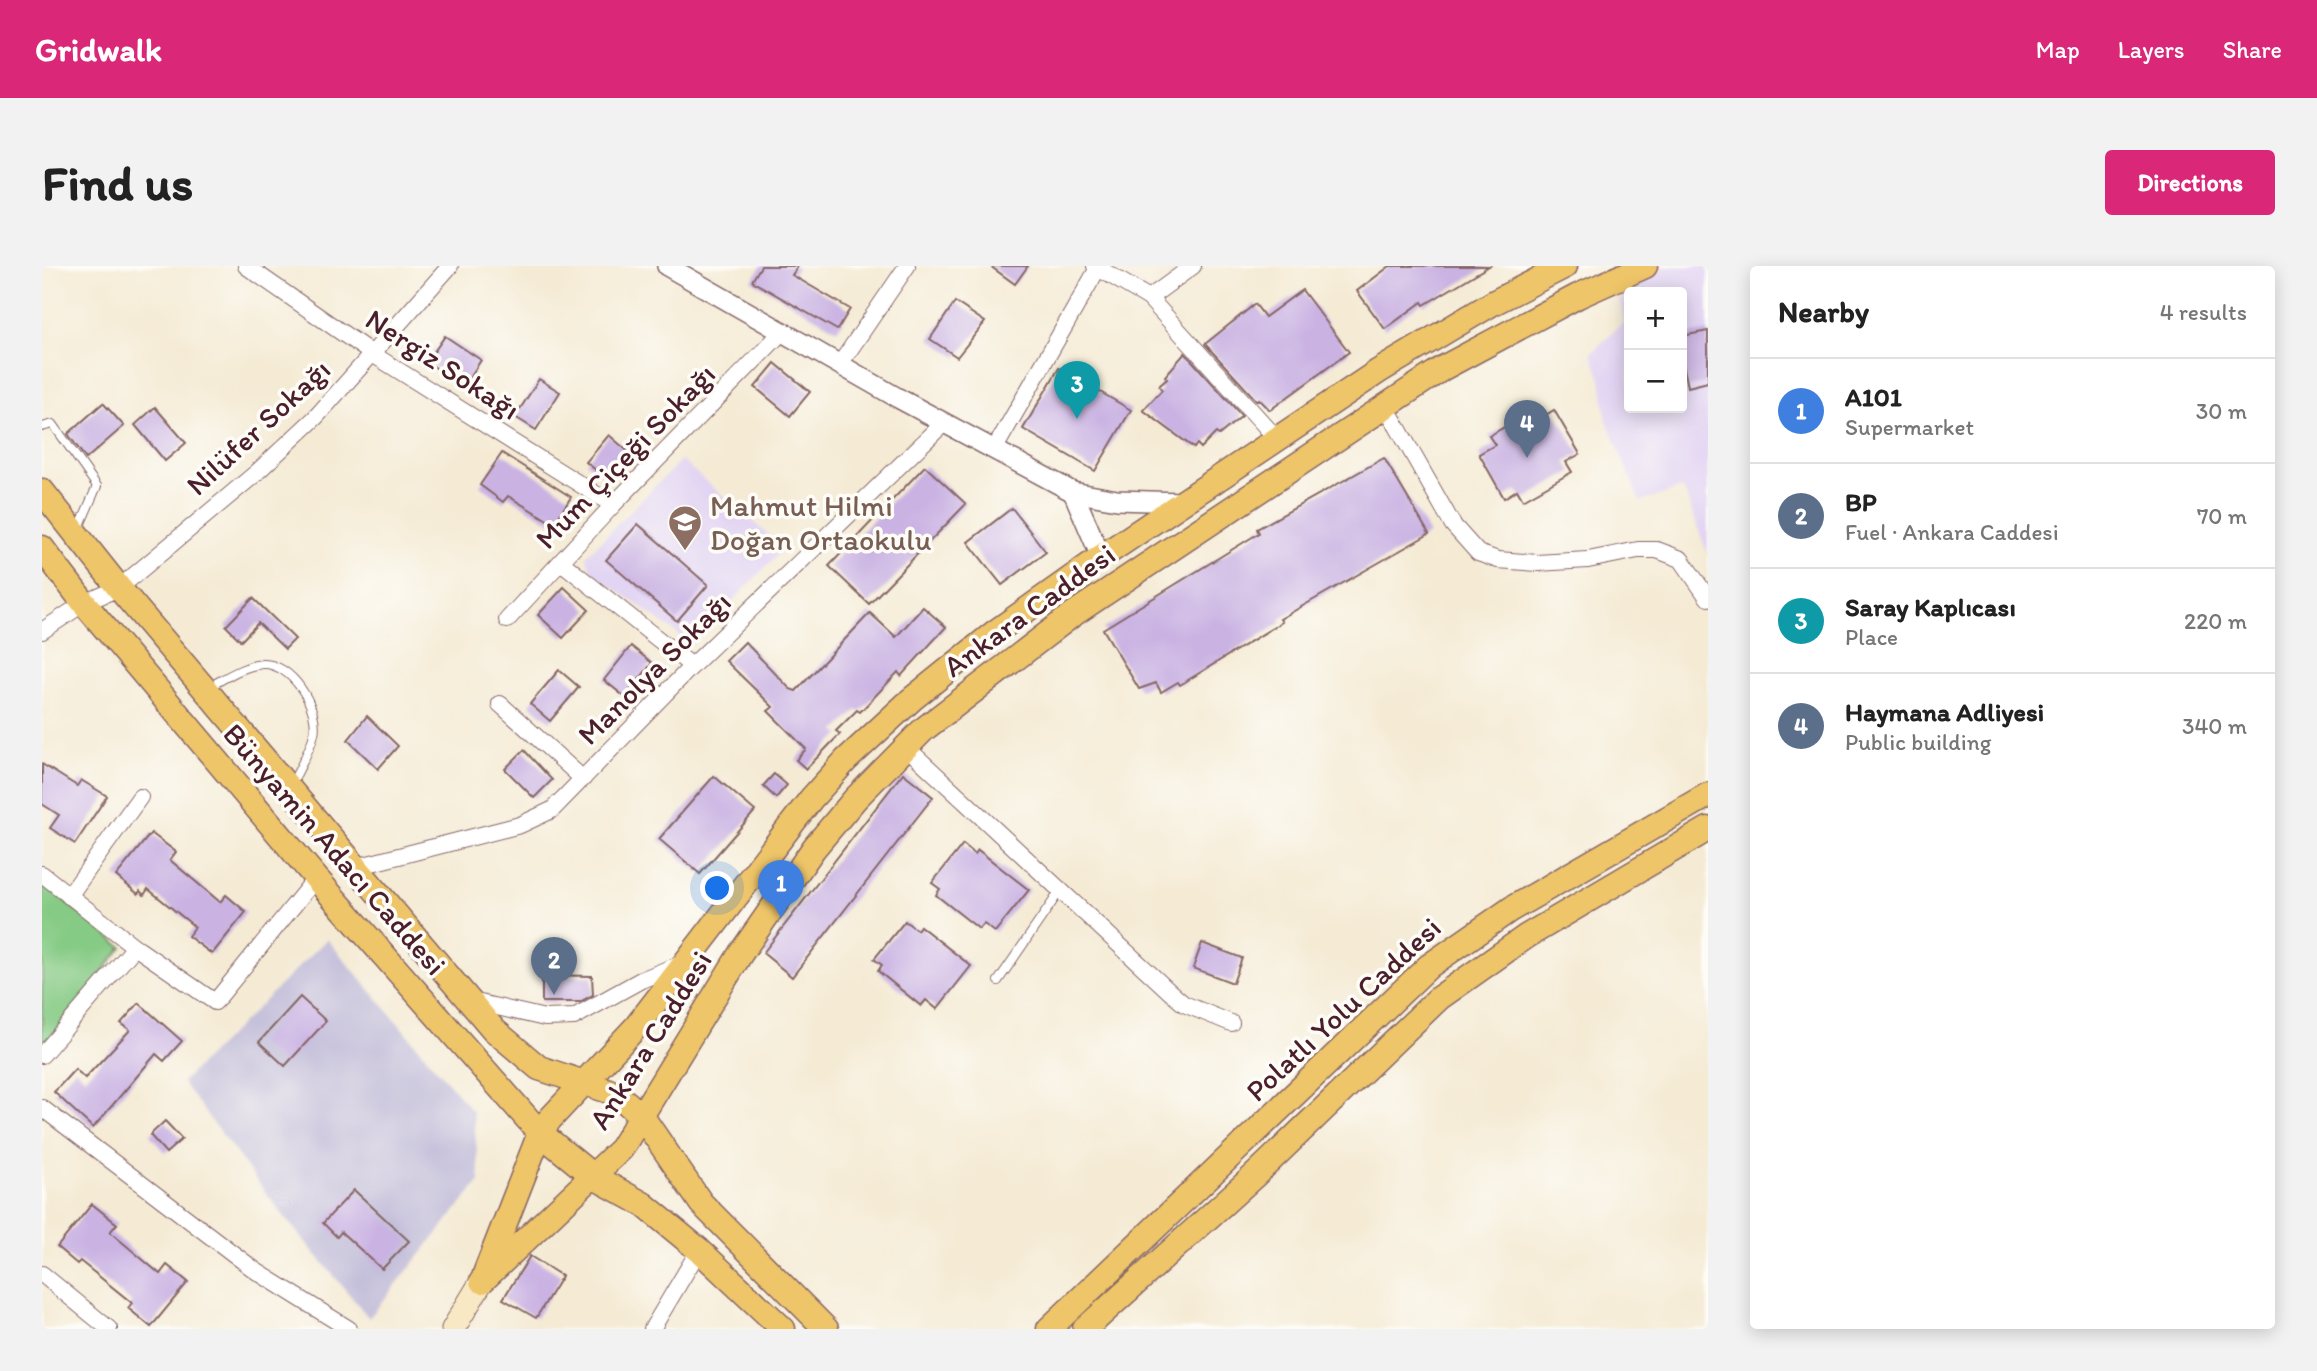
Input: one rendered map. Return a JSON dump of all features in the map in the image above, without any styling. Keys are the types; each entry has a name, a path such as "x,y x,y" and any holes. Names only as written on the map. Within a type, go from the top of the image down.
{"main road":[{"name":"Ankara Caddesi","path":"482,1281 540,1133 567,1099 586,1083 636,1027 811,799 883,724 994,633 1101,556 1400,358 1493,303 1565,266"},
{"name":"Ankara Caddesi","path":"482,1281 621,1149 643,1118 704,1012 774,905 833,825 905,746 963,696 1072,615 1385,405 1503,334 1645,266"},
{"path":"42,491 75,536 508,1045 524,1058 554,1075 609,1091 643,1118 701,1203 826,1328"},
{"name":"Bünyamin Adacı Caddesi","path":"42,548 84,603 316,878 540,1133 594,1177 643,1205 699,1250 783,1329"},
{"name":"Polatlı Yolu Caddesi","path":"1050,1326 1429,966 1510,909 1708,796"},
{"name":"Polatlı Yolu Caddesi","path":"1085,1329 1254,1176 1439,998 1527,936 1708,829"},
{"path":"453,1329 482,1281"}],"street":[{"name":"Nergiz Sokağı","path":"246,266 374,355 613,505"},
{"name":"Nilüfer Sokağı","path":"42,631 84,603 119,588 255,474 315,418 374,355 450,266"},
{"path":"667,266 944,423 1073,492 1117,500 1182,502"},
{"path":"840,365 907,266"},
{"path":"1149,299 1193,266"},
{"path":"994,450 1096,267 1149,299 1278,440"},
{"name":"Mum Çiçeği Sokağı","path":"507,620 613,505 783,331"},
{"path":"1385,405 1453,524 1478,552 1499,560 1537,563 1588,560 1657,550 1681,559 1708,598"},
{"name":"Manolya Sokağı","path":"356,867 536,819 552,810 692,666 944,423"},
{"path":"1073,492 1101,556"},
{"path":"561,562 692,666"},
{"path":"500,704 583,779"},
{"path":"905,746 1184,1004 1231,1023"},
{"path":"69,896 140,797"},
{"path":"42,874 135,947 215,1002 316,878"},
{"path":"42,1055 135,947"},
{"path":"468,1000 545,1018 574,1017 641,979 685,962"},
{"path":"42,1108 256,1271 349,1329"},
{"path":"652,1329 699,1250"},
{"path":"42,1274 109,1329"}],"lane":[{"path":"42,427 53,425 97,486 75,536"},
{"path":"205,690 246,667 264,664 279,668 292,680 309,701 315,717 314,735 289,790"},
{"path":"998,981 1060,891"}],"shaded area":[{"path":"1668,266 1708,266 1708,555 1683,488 1640,502 1607,421 1601,379 1591,353 1624,322 1617,287"},
{"name":"Mahmut Hilmi Doğan Ortaokulu","path":"681,460 784,548 692,644 592,572 586,556"},
{"path":"327,939 473,1112 480,1181 369,1318 282,1214 182,1082"}],"green space":[{"path":"42,883 122,947 42,1049"}],"building":[{"path":"761,266 798,266 792,275 850,309 837,330 752,281"},
{"path":"990,266 1028,266 1015,284"},
{"path":"1390,266 1489,266 1424,305 1422,302 1385,329 1357,291"},
{"path":"1302,290 1349,352 1270,410 1259,399 1257,401 1205,344 1255,304 1265,317"},
{"path":"955,302 985,322 957,357 930,339"},
{"path":"1708,331 1708,382 1688,387 1687,382 1687,335"},
{"path":"445,336 481,360 464,386 427,362"},
{"path":"1185,353 1242,416 1219,435 1216,433 1201,448 1197,444 1194,448 1143,410 1162,390 1159,386 1167,379 1165,376"},
{"path":"775,363 810,392 790,416 755,387"},
{"path":"1059,368 1131,410 1095,471 1023,429"},
{"path":"539,379 560,392 536,430 515,417"},
{"path":"103,403 124,426 86,459 68,434"},
{"path":"155,407 186,443 165,461 135,425"},
{"path":"1554,410 1580,454 1566,462 1572,472 1523,500 1517,490 1504,498 1479,454 1495,445 1489,436 1530,412 1536,421"},
{"path":"609,435 631,454 608,480 586,462"},
{"path":"502,453 571,497 554,524 508,496 503,502 480,485"},
{"path":"1384,458 1429,534 1280,619 1282,622 1180,685 1178,682 1161,692 1156,683 1139,689 1103,629 1259,533 1257,529"},
{"path":"925,466 966,504 869,604 829,566"},
{"path":"1012,508 1046,552 1002,585 968,542"},
{"path":"638,524 708,585 677,621 606,560"},
{"path":"564,587 589,610 563,638 538,615"},
{"path":"253,598 295,639 285,649 258,623 241,641 226,626"},
{"path":"923,607 946,627 901,676 898,672 860,712 857,710 836,731 840,734 806,769 796,760 806,749 768,711 773,707 726,661 745,642 790,689 796,691 870,613 896,637"},
{"path":"631,646 652,663 625,697 604,680"},
{"path":"559,670 579,687 550,721 530,704"},
{"path":"367,716 398,746 378,769 348,740"},
{"path":"524,750 552,780 534,798 505,769"},
{"path":"42,764 77,786 81,780 107,796 75,844 50,828 59,815 42,804"},
{"path":"903,773 933,797 792,977 763,953"},
{"path":"774,774 787,785 776,798 763,786"},
{"path":"714,776 755,811 700,874 659,839"},
{"path":"151,833 176,852 170,860 220,902 226,895 246,912 212,954 188,936 195,927 148,889 144,895 140,891 138,894 116,876"},
{"path":"963,844 975,854 978,850 1029,890 995,932 984,924 979,929 936,895 940,889 932,883"},
{"path":"905,921 917,930 920,926 971,966 937,1009 926,1000 921,1006 878,971 882,965 874,959"},
{"path":"1202,943 1242,958 1233,983 1193,968"},
{"path":"542,975 592,976 593,995 580,1002 542,1002"},
{"path":"300,997 326,1021 285,1066 259,1042"},
{"path":"139,1003 182,1041 164,1061 156,1054 93,1128 54,1092 75,1069 85,1078 130,1030 121,1023"},
{"path":"165,1121 182,1139 166,1153 150,1135"},
{"path":"354,1190 409,1241 382,1269 341,1232 337,1237 323,1223"},
{"path":"92,1204 117,1224 110,1232 160,1274 167,1265 188,1282 151,1327 128,1308 132,1303 80,1261 77,1264 57,1247"},
{"path":"530,1256 562,1276 536,1318 503,1299"}],"place":[{"name":"Saray Kaplıcası","path":"1077,419"},
{"name":"Haymana Adliyesi","path":"1527,458"},
{"name":"Mahmut Hilmi Doğan Ortaokulu","path":"685,552"},
{"name":"A101","path":"781,918"},
{"name":"BP","path":"554,995"}]}
